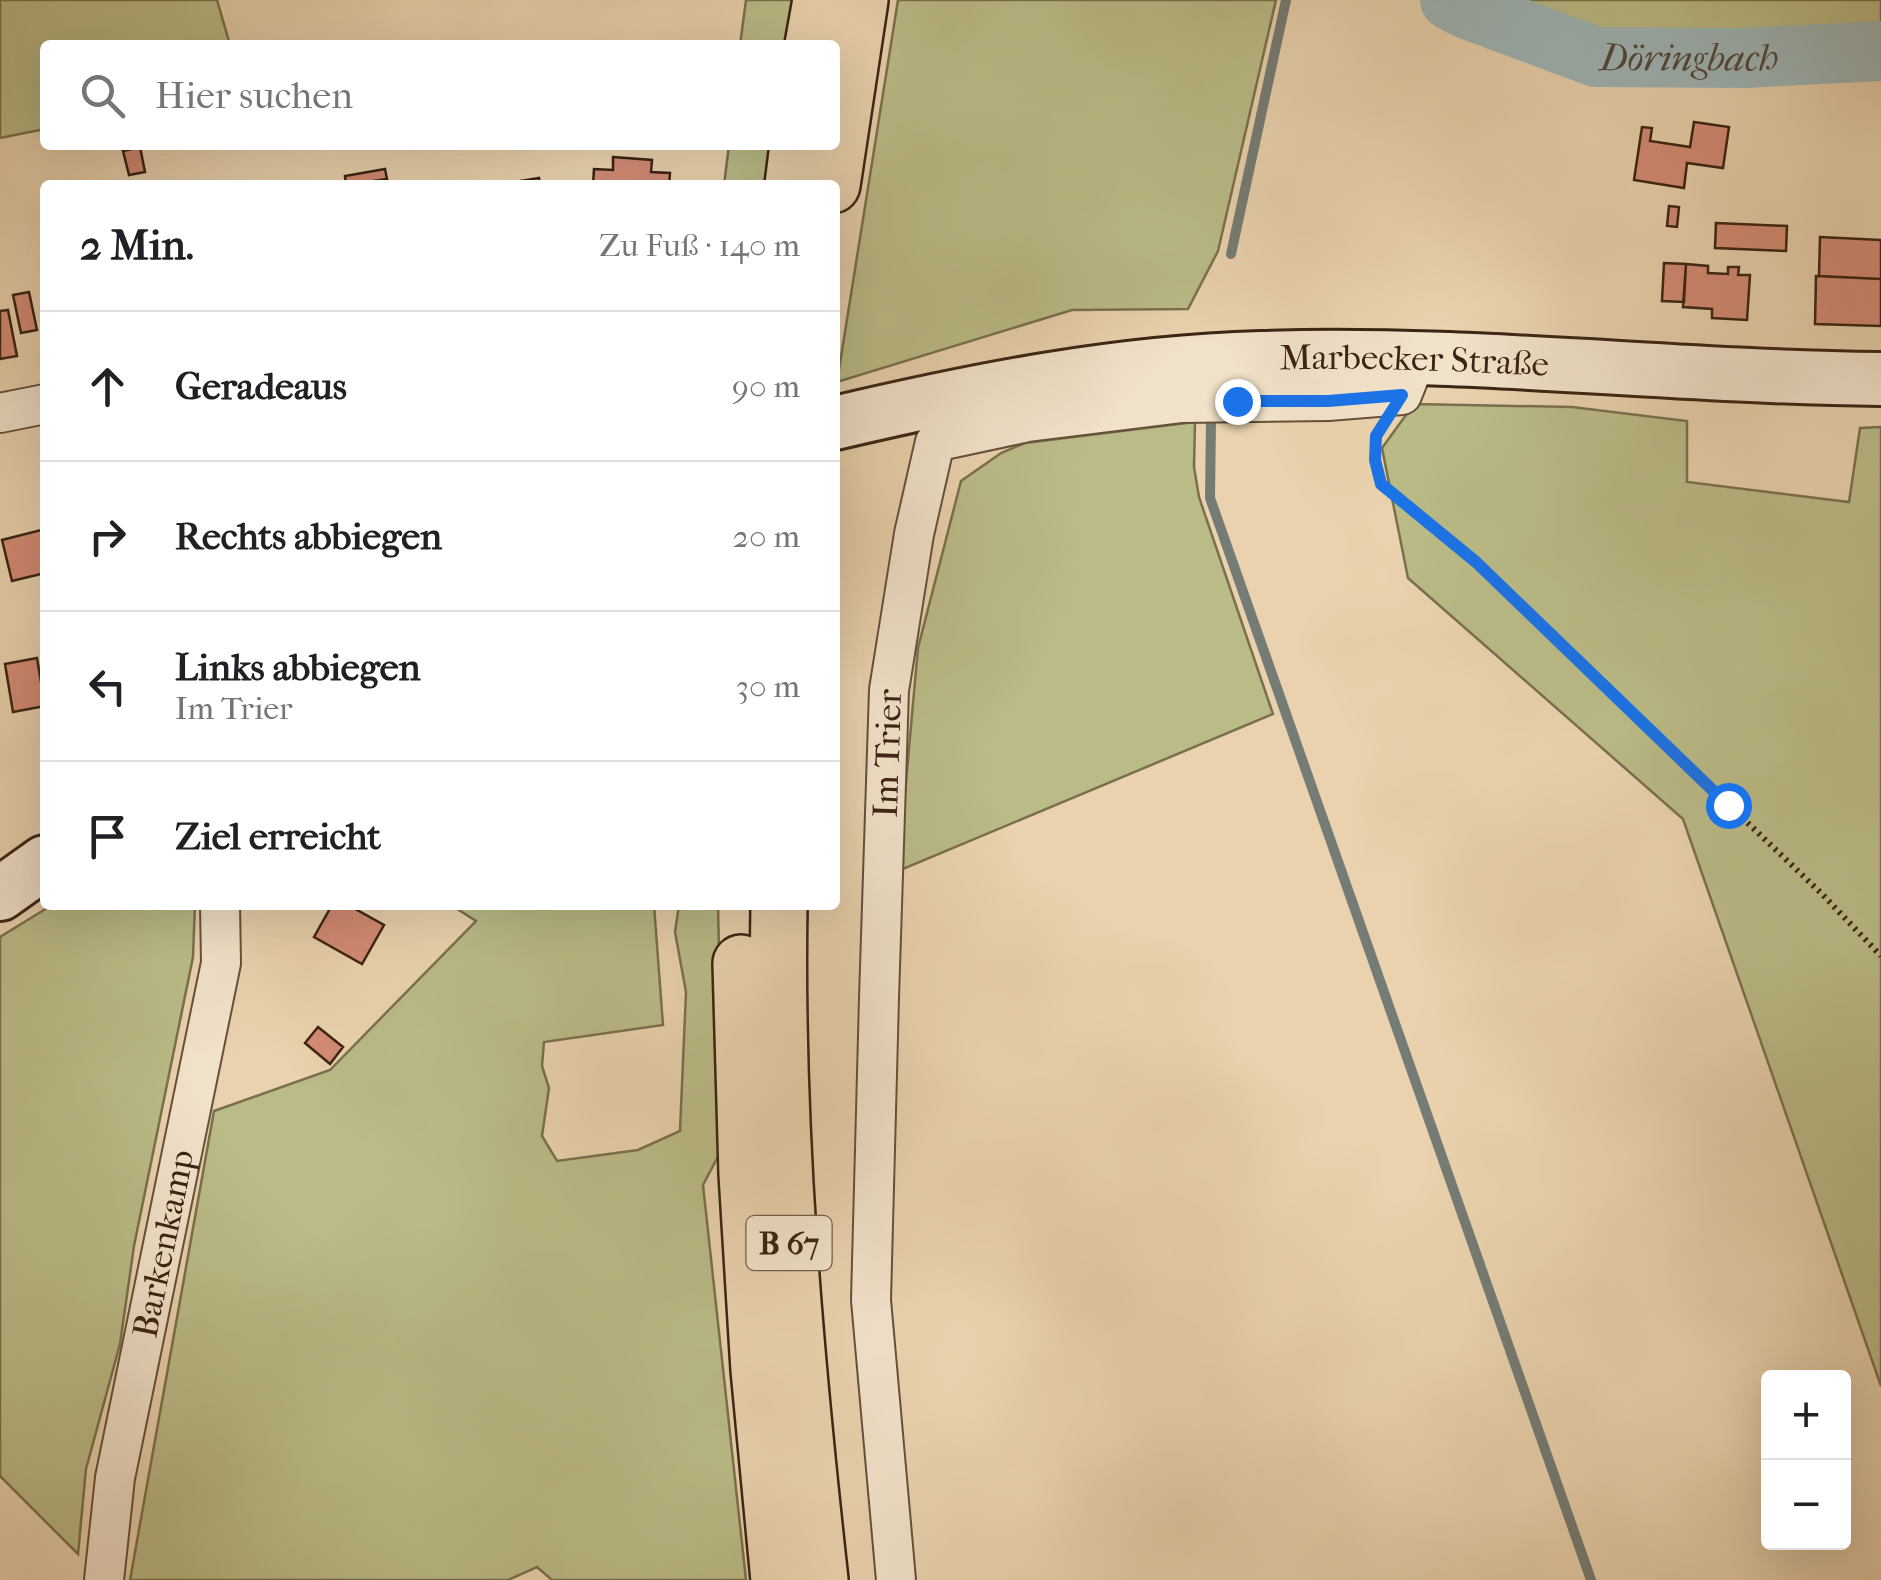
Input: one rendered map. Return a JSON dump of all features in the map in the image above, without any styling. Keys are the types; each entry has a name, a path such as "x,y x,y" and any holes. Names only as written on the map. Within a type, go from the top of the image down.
{"highway":[{"path":"814,40 821,0"},
{"path":"840,132 860,0"},
{"path":"793,180 797,150"},
{"path":"833,180 837,150"},
{"name":"B 67","path":"742,910 746,1174 779,1580"},
{"name":"B 67","path":"779,910 778,978 794,1341 820,1580"}],"main road":[{"name":"Marbecker Straße","path":"840,422 946,397 1136,366 1258,358 1409,376 1881,379"},
{"path":"0,894 40,866"}],"street":[{"name":"Im Trier","path":"896,1580 871,1300 878,998 890,690 912,550 935,442 1028,422 1182,403 1328,401 1409,376"},
{"path":"0,413 40,405"},
{"name":"Barkenkamp","path":"104,1580 115,1478 221,963 220,910"}],"path":[{"path":"1409,376 1376,436 1375,460 1381,484 1476,562 1822,894 1881,956"}],"green space":[{"path":"0,0 217,0 229,40 40,40 40,130 0,138"},
{"path":"746,0 798,0 792,40 741,40"},
{"path":"898,0 1276,0 1218,251 1188,309 1072,310 840,381"},
{"path":"1495,0 1881,0 1881,31 1666,48 1583,39"},
{"path":"728,150 774,150 770,180 725,180"},
{"path":"1414,404 1572,407 1687,421 1687,482 1849,502 1860,428 1881,427 1881,1386 1683,819 1408,578 1382,448"},
{"path":"1195,422 1194,467 1199,497 1273,714 898,871 918,648 961,481 1001,453 1025,443"},
{"path":"44,910 195,910 193,957 134,1246 120,1344 86,1469 78,1554 0,1476 0,937"},
{"path":"459,910 654,910 663,1025 544,1042 542,1066 549,1088 542,1136 557,1161 638,1150 680,1131 686,992 675,932 678,910 718,910 723,1147 703,1185 746,1580 552,1580 537,1567 508,1580 130,1580 214,1111 330,1070 476,921"}],"building":[{"path":"1694,122 1729,127 1723,168 1687,163 1684,188 1634,180 1642,127 1652,128 1650,141 1690,147"},
{"path":"141,150 145,172 129,175 123,151"},
{"path":"613,157 652,160 651,172 670,173 669,180 593,180 594,169 613,170"},
{"path":"385,169 387,179 345,180 345,176"},
{"path":"1669,206 1679,207 1677,227 1667,226"},
{"path":"1716,223 1787,226 1786,251 1715,248"},
{"path":"1820,237 1881,240 1881,279 1819,276"},
{"path":"1664,263 1686,264 1684,302 1662,301"},
{"path":"1686,264 1708,266 1708,273 1728,274 1728,267 1739,267 1738,275 1750,275 1747,320 1712,318 1712,309 1683,307"},
{"path":"1816,276 1881,279 1881,326 1815,324"},
{"path":"29,292 37,330 21,333 13,295"},
{"path":"8,310 17,356 0,359 0,311"},
{"path":"40,530 40,574 12,581 2,540"},
{"path":"37,658 40,707 13,712 5,664"},
{"path":"329,910 357,910 384,925 362,964 314,937"},
{"path":"318,1027 343,1047 330,1064 305,1043"}],"waterway":[{"path":"1231,254 1286,0"},
{"name":"Döringbach","path":"1450,0 1596,57 1744,58 1881,51"},
{"path":"1211,419 1210,498 1591,1580"}],"route":[{"path":"1237,401 1328,401 1402,395 1376,436 1375,460 1381,484 1476,562 1728,805"}]}
